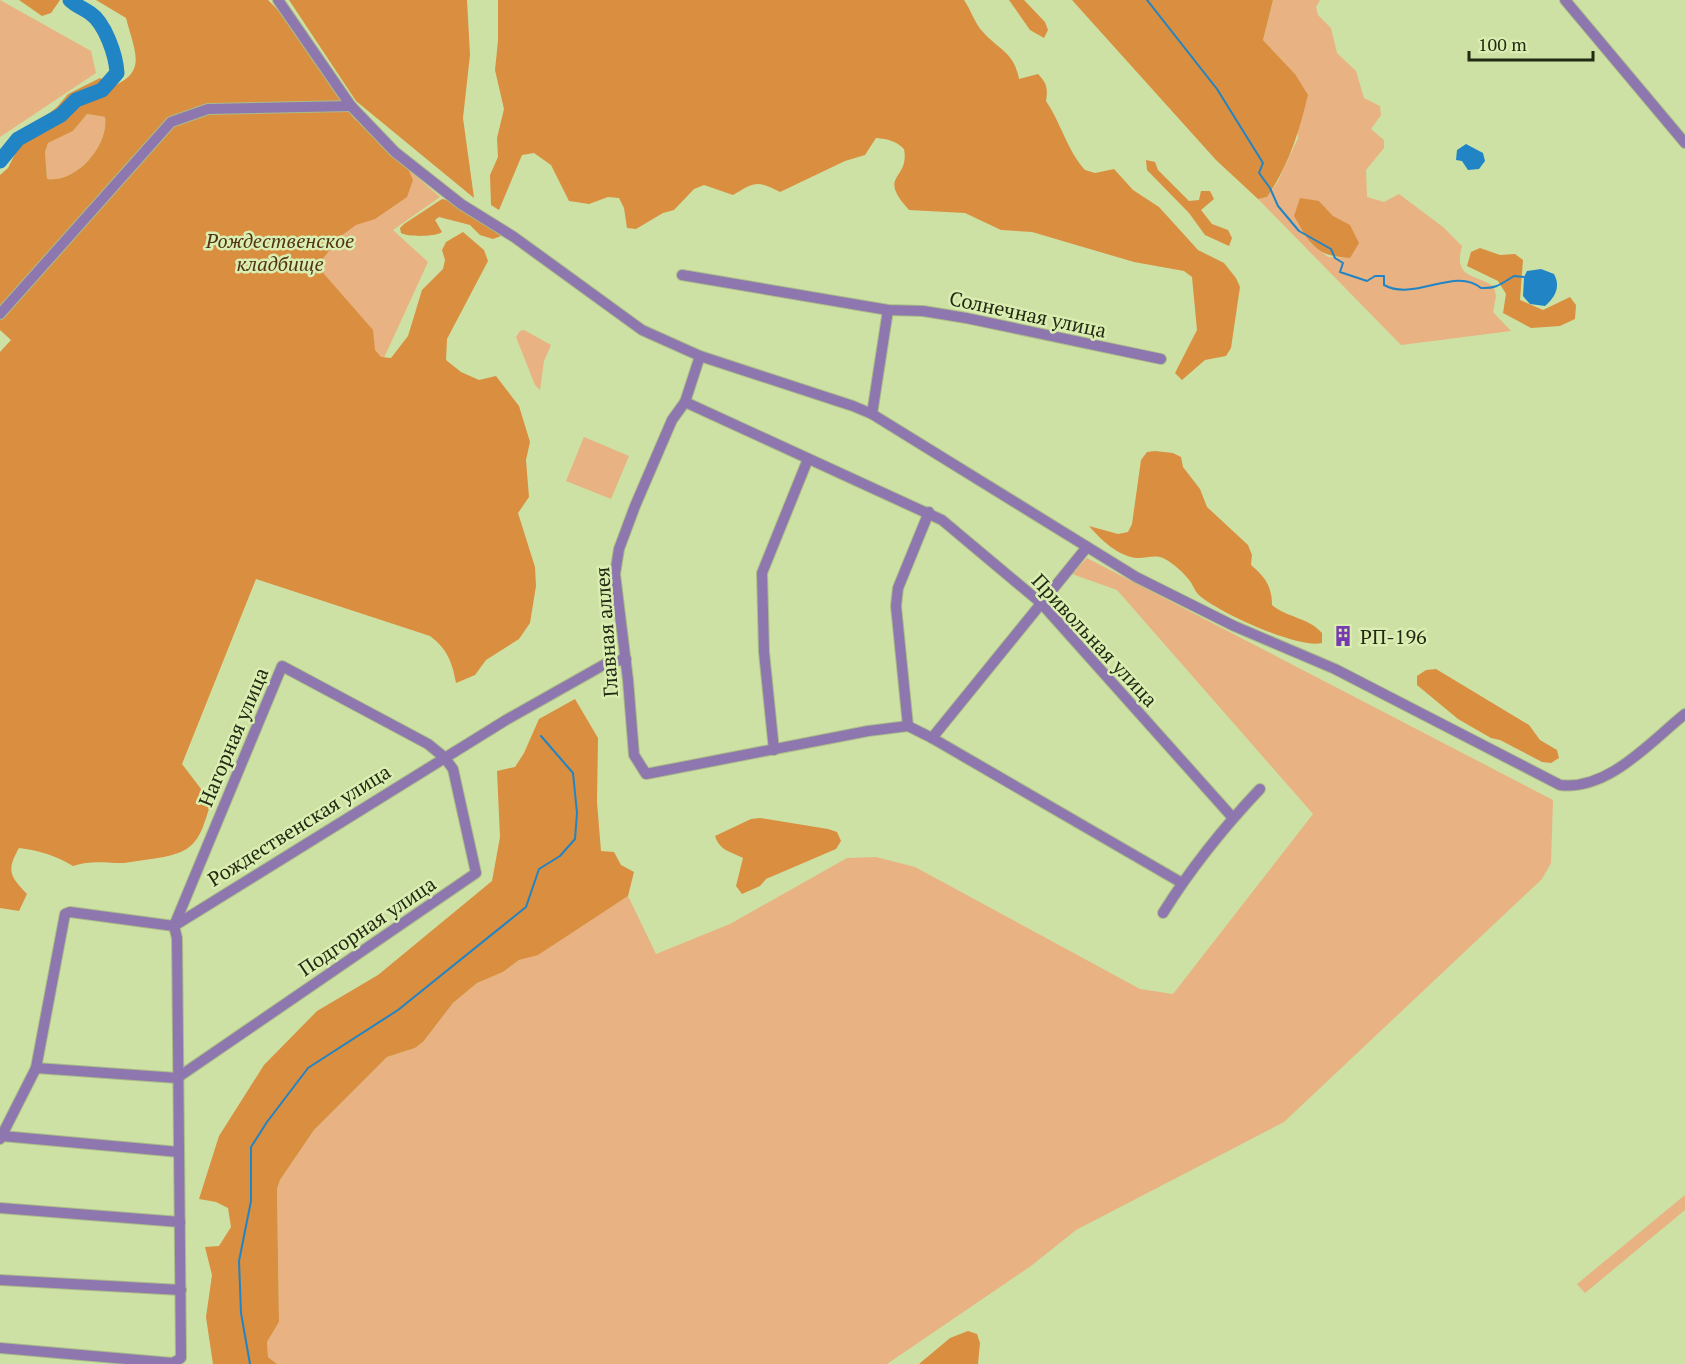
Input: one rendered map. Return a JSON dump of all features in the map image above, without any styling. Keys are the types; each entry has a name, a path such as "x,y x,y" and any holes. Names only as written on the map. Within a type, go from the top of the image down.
{"street":[{"path":"278,0 351,106 395,152 461,204 514,237 642,330 700,356 872,414 1087,547 1179,599 1234,626 1327,664 1560,785 1575,787 1590,783 1613,771 1685,714"},
{"path":"1565,0 1685,143"},
{"path":"0,314 171,122 208,109 351,106"},
{"name":"Солнечная улица","path":"682,274 888,310 923,311 966,318 1161,359"},
{"path":"872,414 888,310"},
{"name":"Главная аллея","path":"700,356 685,402 672,420 619,549 615,573 626,658 634,755 646,774 774,750"},
{"name":"Привольная улица","path":"685,402 929,512 942,520 1041,603 1233,818"},
{"path":"808,459 762,573 764,652 774,750 868,731 908,726 1182,883"},
{"path":"908,726 896,606 898,588 929,512"},
{"path":"932,738 1087,547"},
{"name":"Рождественская улица","path":"174,926 444,757 607,663 626,658"},
{"name":"Нагорная улица","path":"174,926 282,666 402,730 444,757"},
{"name":"Подгорная улица","path":"177,1078 477,873 453,769 444,757"},
{"path":"1163,913 1182,883 1233,818 1260,789"},
{"path":"0,1348 178,1361 182,1352 177,938 174,926 70,912 65,914 36,1068 1,1137 179,1152"},
{"path":"36,1068 177,1078"},
{"path":"0,1208 180,1222"},
{"path":"0,1280 181,1290"}],"shaded area":[{"path":"0,0 91,51 96,73 0,137"},
{"path":"1273,0 1320,0 1316,7 1318,15 1331,28 1337,53 1356,71 1364,98 1380,106 1381,115 1371,129 1384,140 1384,148 1366,170 1367,197 1384,202 1399,194 1443,227 1462,246 1460,257 1463,270 1494,287 1496,296 1493,312 1511,331 1401,345 1258,199 1267,197 1278,181 1298,138 1295,74 1263,40","holes":["1319,201 1333,216 1350,258 1328,257 1310,243"]},
{"path":"87,114 105,117 102,139 96,150 80,169 58,179 47,179 45,152 48,143 73,131"},
{"path":"350,119 440,197 393,230 428,262 366,397 214,121"},
{"path":"524,330 551,345 544,361 540,390 535,385 516,337 520,331"},
{"path":"584,437 629,456 611,499 566,481"},
{"path":"1087,558 1553,800 1551,863 1542,879 1284,1122 1076,1230 1031,1266 887,1364 277,1364 268,1357 267,1342 279,1322 277,1189 280,1180 314,1130 387,1057 415,1048 423,1042 453,1003 477,983 503,972 519,960 538,954 628,896 656,954 730,924 847,858 876,857 915,867 1140,989 1173,994 1313,814 1117,590 1072,574"},
{"path":"1685,1195 1685,1210 1585,1293 1577,1284"}],"green space":[{"path":"19,0 60,0 51,13 42,16"},
{"name":"Рождественское кладбище","path":"96,0 268,0 278,10 353,117 408,169 413,180 407,197 375,219 356,225 341,236 317,266 373,330 375,350 381,357 391,358 408,336 422,290 443,269 445,260 442,250 446,242 463,232 484,250 488,261 447,339 446,360 461,372 479,380 496,376 519,406 530,442 526,460 529,497 518,513 535,567 536,586 530,623 519,639 486,660 475,675 456,683 448,656 430,636 256,579 182,764 211,802 199,836 187,849 178,853 124,863 92,862 73,866 47,854 19,848 11,868 14,878 27,894 19,911 0,908 0,352 11,340 0,330 0,175 8,168 16,152 36,124 57,107 68,94 100,78 108,82 103,90 118,84 133,71 136,63 135,54 126,18","holes":["87,114 105,117 102,139 89,160 69,175 58,179 47,179 45,152 48,143 73,131"]},
{"path":"289,0 467,0 470,55 463,118 474,198 356,101"},
{"path":"498,0 964,0 980,29 1010,57 1019,79 1038,74 1043,80 1047,90 1046,101 1073,154 1085,170 1095,173 1114,169 1133,190 1159,207 1198,250 1224,263 1236,278 1240,287 1231,348 1226,356 1205,360 1182,380 1175,373 1197,330 1192,277 1184,271 1134,262 1032,232 1001,230 965,213 909,210 895,190 894,183 903,167 904,149 895,142 884,139 876,138 865,155 845,161 780,192 756,184 733,195 704,185 694,189 674,210 663,213 636,229 627,228 624,208 619,198 608,197 589,204 569,201 551,165 534,153 522,155 499,210 491,205 490,175 498,157 497,138 504,109 495,70"},
{"path":"1009,0 1024,0 1045,22 1048,30 1044,38 1030,30"},
{"path":"1072,0 1273,0 1263,40 1295,74 1308,95 1292,148 1267,197 1258,199 1216,160"},
{"path":"1146,160 1155,162 1158,170 1189,201 1199,200 1201,191 1210,191 1214,199 1201,210 1212,224 1228,230 1232,238 1229,246 1205,235 1189,213 1147,170"},
{"path":"1300,198 1319,201 1333,216 1350,225 1359,243 1350,258 1329,255 1310,242 1294,216"},
{"path":"442,199 451,201 501,236 493,239 480,235 470,225 439,217 435,220 442,232 439,234 422,236 401,233 400,228 404,224"},
{"path":"1480,248 1500,255 1515,254 1523,260 1520,300 1543,310 1570,297 1576,305 1575,319 1560,326 1531,328 1503,313 1506,294 1498,281 1467,266 1471,252"},
{"path":"1147,452 1173,453 1181,457 1183,467 1200,489 1207,507 1248,545 1252,555 1251,565 1267,582 1272,605 1316,628 1322,633 1322,643 1296,641 1241,620 1200,596 1185,575 1168,561 1158,557 1138,558 1124,555 1105,542 1089,526 1118,534 1128,532 1132,524 1141,460"},
{"path":"1436,669 1529,725 1540,740 1557,750 1559,758 1551,763 1542,762 1500,740 1491,738 1458,719 1417,685 1417,676 1426,670"},
{"path":"575,699 598,738 597,802 601,851 614,852 621,865 634,872 628,896 538,955 519,960 503,972 477,983 453,1003 423,1042 415,1048 387,1057 314,1130 280,1180 277,1189 279,1322 267,1342 268,1357 277,1364 213,1364 206,1317 212,1275 205,1247 219,1246 231,1227 228,1208 216,1202 199,1199 219,1136 264,1065 317,1011 378,975 492,881 500,837 497,771 515,767 539,719"},
{"path":"760,818 828,829 837,832 841,841 836,849 766,879 760,886 742,894 736,886 743,858 723,848 715,836 751,819"},
{"path":"968,1331 977,1334 980,1343 978,1364 919,1364 950,1338"}],"water":[{"path":"1466,144 1483,153 1485,161 1479,169 1468,170 1462,161 1456,160 1457,150"},
{"path":"1541,269 1554,274 1557,283 1552,299 1545,306 1530,304 1523,296 1524,277 1527,271"}],"waterway":[{"path":"0,161 18,139 61,115 76,100 102,90 117,73 112,49 100,24 90,13 70,0"},
{"path":"1147,0 1217,89 1263,163 1259,173 1270,188 1278,206 1299,231 1331,249 1335,258 1343,263 1340,272 1367,281 1375,276 1384,276 1384,285 1409,290 1459,281 1471,282 1481,288 1491,288 1514,276 1524,277"},
{"path":"250,1364 241,1313 239,1261 251,1201 251,1147 308,1068 398,1010 526,907 539,869 560,856 575,839 577,813 573,773 541,736"}],"place":[{"name":"РП-196","path":"1343,636"}]}
